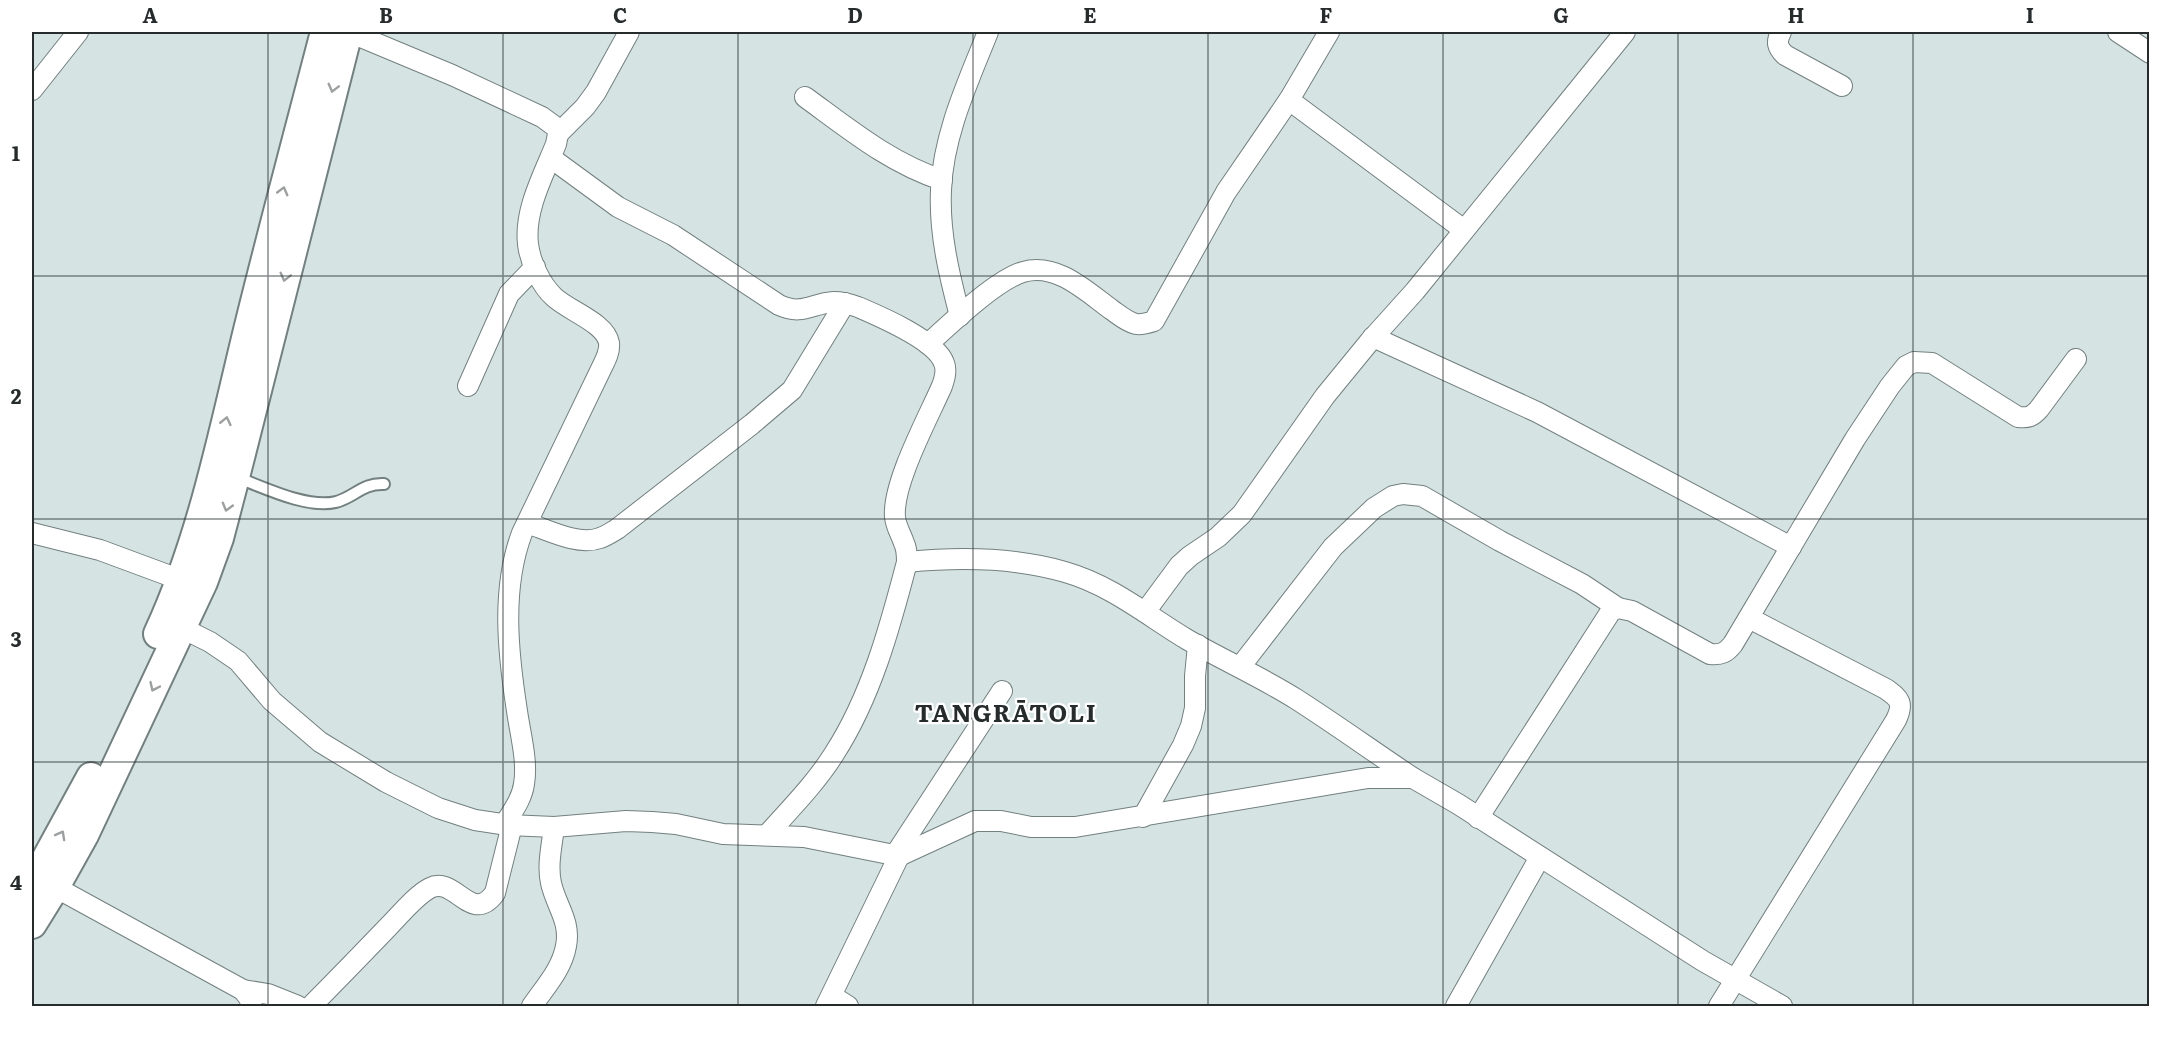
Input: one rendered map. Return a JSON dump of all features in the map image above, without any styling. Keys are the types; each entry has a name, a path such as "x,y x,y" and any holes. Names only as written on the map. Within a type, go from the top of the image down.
{"main road":[{"path":"173,624 182,580 215,469 250,322 325,32"},
{"path":"32,924 43,886 84,793 173,624 203,582 219,538 349,32"}],"street":[{"path":"32,90 78,32"},
{"path":"349,32 452,75 542,117 553,124 558,134"},
{"path":"311,1006 408,907 430,888 444,887 482,905 488,902 495,893 508,825 525,782 523,749 510,667 509,616 515,552 609,352 609,343 598,326 555,298 545,287 528,246 529,217 558,134 585,107 596,92 629,32"},
{"path":"960,316 946,261 942,226 942,180 946,152 961,99 988,32"},
{"path":"928,344 1007,280 1035,270 1066,277 1136,324 1154,321 1226,192 1289,100 1329,32"},
{"path":"1145,612 1179,566 1218,537 1242,514 1325,396 1373,337 1416,291 1626,32"},
{"path":"1781,32 1777,40 1778,47 1785,55 1842,86"},
{"path":"2118,32 2150,53"},
{"path":"805,97 872,146 904,166 942,180"},
{"path":"1289,100 1464,230"},
{"path":"551,158 618,207 673,235 779,305 799,310 832,302 845,303 877,315 928,344 940,355 944,363 945,376 896,496 895,516 898,530 905,544 907,562 873,674 834,754 767,835"},
{"path":"468,386 509,294 536,267"},
{"path":"527,523 588,540 599,539 617,529 792,390 845,303"},
{"path":"1373,337 1537,412 1791,547"},
{"path":"1240,667 1333,547 1374,508 1392,496 1403,494 1422,496 1500,541 1582,584 1618,608 1632,611 1710,654 1719,655 1727,652 1733,644 1855,439 1906,366 1914,362 1932,363 2018,417 2026,417 2033,416 2076,359"},
{"path":"32,533 100,550 182,580"},
{"path":"907,562 951,558 1033,564 1067,572 1100,585 1198,645 1295,699 1413,778 1782,1006"},
{"path":"1478,818 1605,618 1611,611 1618,608"},
{"path":"1719,1006 1901,709 1900,701 1886,689 1749,618"},
{"path":"173,624 225,650 238,661 272,702 320,742 386,782 438,808 475,820 508,825 554,827 626,821 652,822 676,824 723,834 825,840 897,856 975,821 988,820 1031,827 1055,828 1143,817 1368,778 1413,778"},
{"path":"1143,817 1184,745 1191,726 1195,708 1198,645"},
{"path":"835,1003 897,856 1002,691"},
{"path":"532,1006 557,971 563,957 568,933 566,920 551,884 549,871 554,827"},
{"path":"1456,1006 1540,857"},
{"path":"43,886 247,998 268,994 298,1006"}],"lane":[{"path":"236,477 301,500 321,503 335,502 366,486 384,484"}],"district":[{"name":"TANGRĀTOLI","path":"1006,711"}]}
